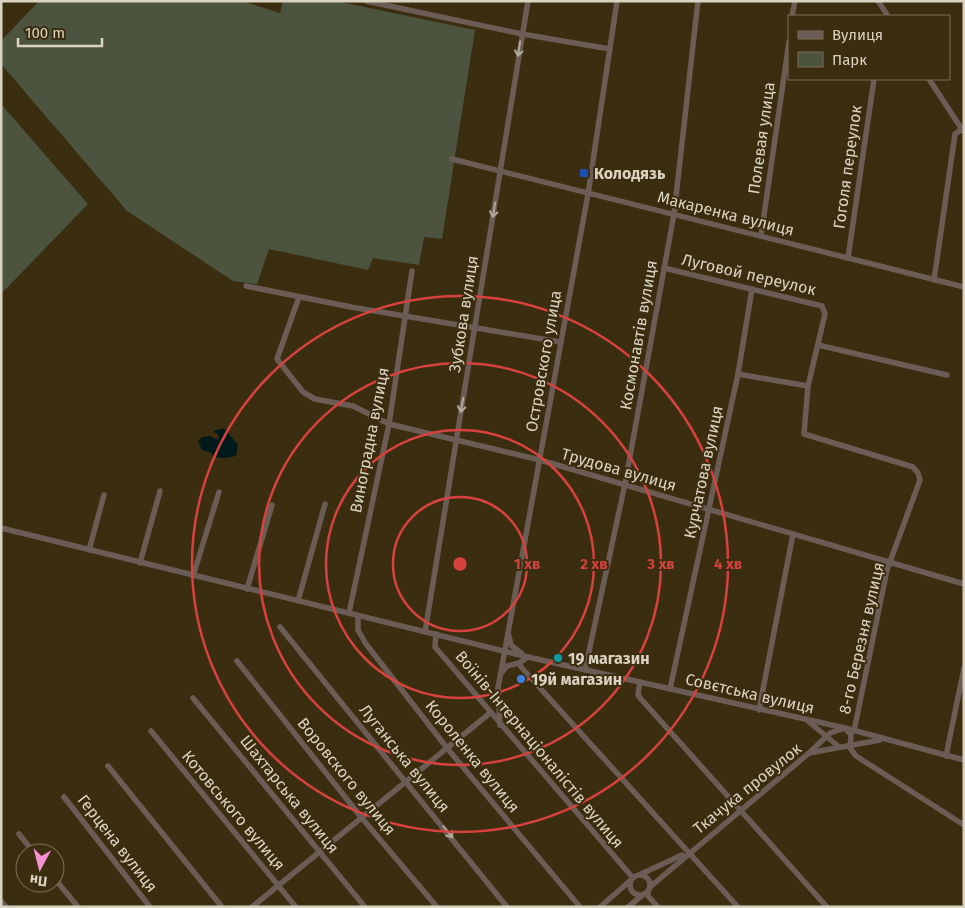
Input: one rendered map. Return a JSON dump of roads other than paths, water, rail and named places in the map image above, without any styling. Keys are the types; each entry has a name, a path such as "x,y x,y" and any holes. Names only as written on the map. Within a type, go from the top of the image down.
{"street":[{"path":"366,1 522,34 610,49"},
{"name":"Зубкова вулиця","path":"425,632 528,1"},
{"name":"Островского улица","path":"500,725 498,701 500,675 588,194 617,1"},
{"name":"Космонавтів вулиця","path":"586,670 625,484 674,214 698,1"},
{"path":"792,15 794,1"},
{"path":"878,1 887,15"},
{"name":"Полевая улица","path":"762,236 788,49"},
{"name":"Гоголя переулок","path":"848,258 874,80"},
{"path":"930,80 963,131 955,134 934,280"},
{"name":"Макаренка вулиця","path":"452,159 964,287"},
{"name":"Луговой переулок","path":"664,268 822,306 824,314 808,386 804,434 856,450"},
{"name":"Виноградна вулиця","path":"348,613 388,424 412,272"},
{"path":"246,286 405,316 560,342"},
{"name":"Курчатова вулиця","path":"670,689 738,374 752,289"},
{"name":"Трудова вулиця","path":"299,297 278,351 279,364 303,392 315,399 353,406 388,424 540,460 964,584"},
{"path":"818,345 947,375"},
{"path":"738,374 808,386"},
{"name":"8-го Березня вулиця","path":"854,731 887,570 920,480 918,473 913,467 856,450"},
{"path":"140,563 160,491"},
{"path":"193,576 218,492"},
{"path":"89,550 104,495"},
{"path":"298,601 324,504"},
{"path":"247,589 272,505"},
{"name":"Совєтська вулиця","path":"1,528 528,657 845,728 964,760"},
{"path":"758,710 793,534"},
{"name":"Короленка вулиця","path":"358,616 358,630 366,644 447,748 580,907"},
{"name":"Луганська вулиця","path":"280,627 406,780 507,907"},
{"path":"500,675 507,666 519,663 528,657 511,645 509,629"},
{"name":"Воїнів-Інтернаціоналістів вулиця","path":"436,634 435,648 634,878"},
{"name":"Воровского вулиця","path":"237,661 361,817 437,907"},
{"path":"519,663 738,907"},
{"path":"946,756 964,668"},
{"path":"640,682 638,690 641,699 827,907"},
{"name":"Шахтарська вулиця","path":"193,698 365,907"},
{"path":"252,907 490,713"},
{"path":"805,720 840,746"},
{"path":"809,753 826,736 835,730 845,728 851,735 850,745 856,756 964,824"},
{"name":"Котовського вулиця","path":"151,730 296,907"},
{"name":"Ткачука провулок","path":"689,852 742,811 809,753 883,739"},
{"path":"108,766 222,907"},
{"name":"Герцена вулиця","path":"64,797 150,907"},
{"path":"19,834 26,843"},
{"path":"600,907 634,878 689,852"},
{"path":"628,907 689,852"},
{"path":"634,878 630,886 633,892 639,894 648,890"},
{"path":"634,878 648,878 648,896 658,907"},
{"path":"65,891 78,907"},
{"path":"1,902 6,907"}],"water":[{"path":"224,428 238,445 236,456 213,457 212,453 202,450 198,441 202,437 210,436 218,440 219,435 213,431"}],"place":[{"name":"Колодязь","path":"584,173"},
{"name":"19 магазин","path":"558,658"},
{"name":"19й магазин","path":"521,679"}]}
